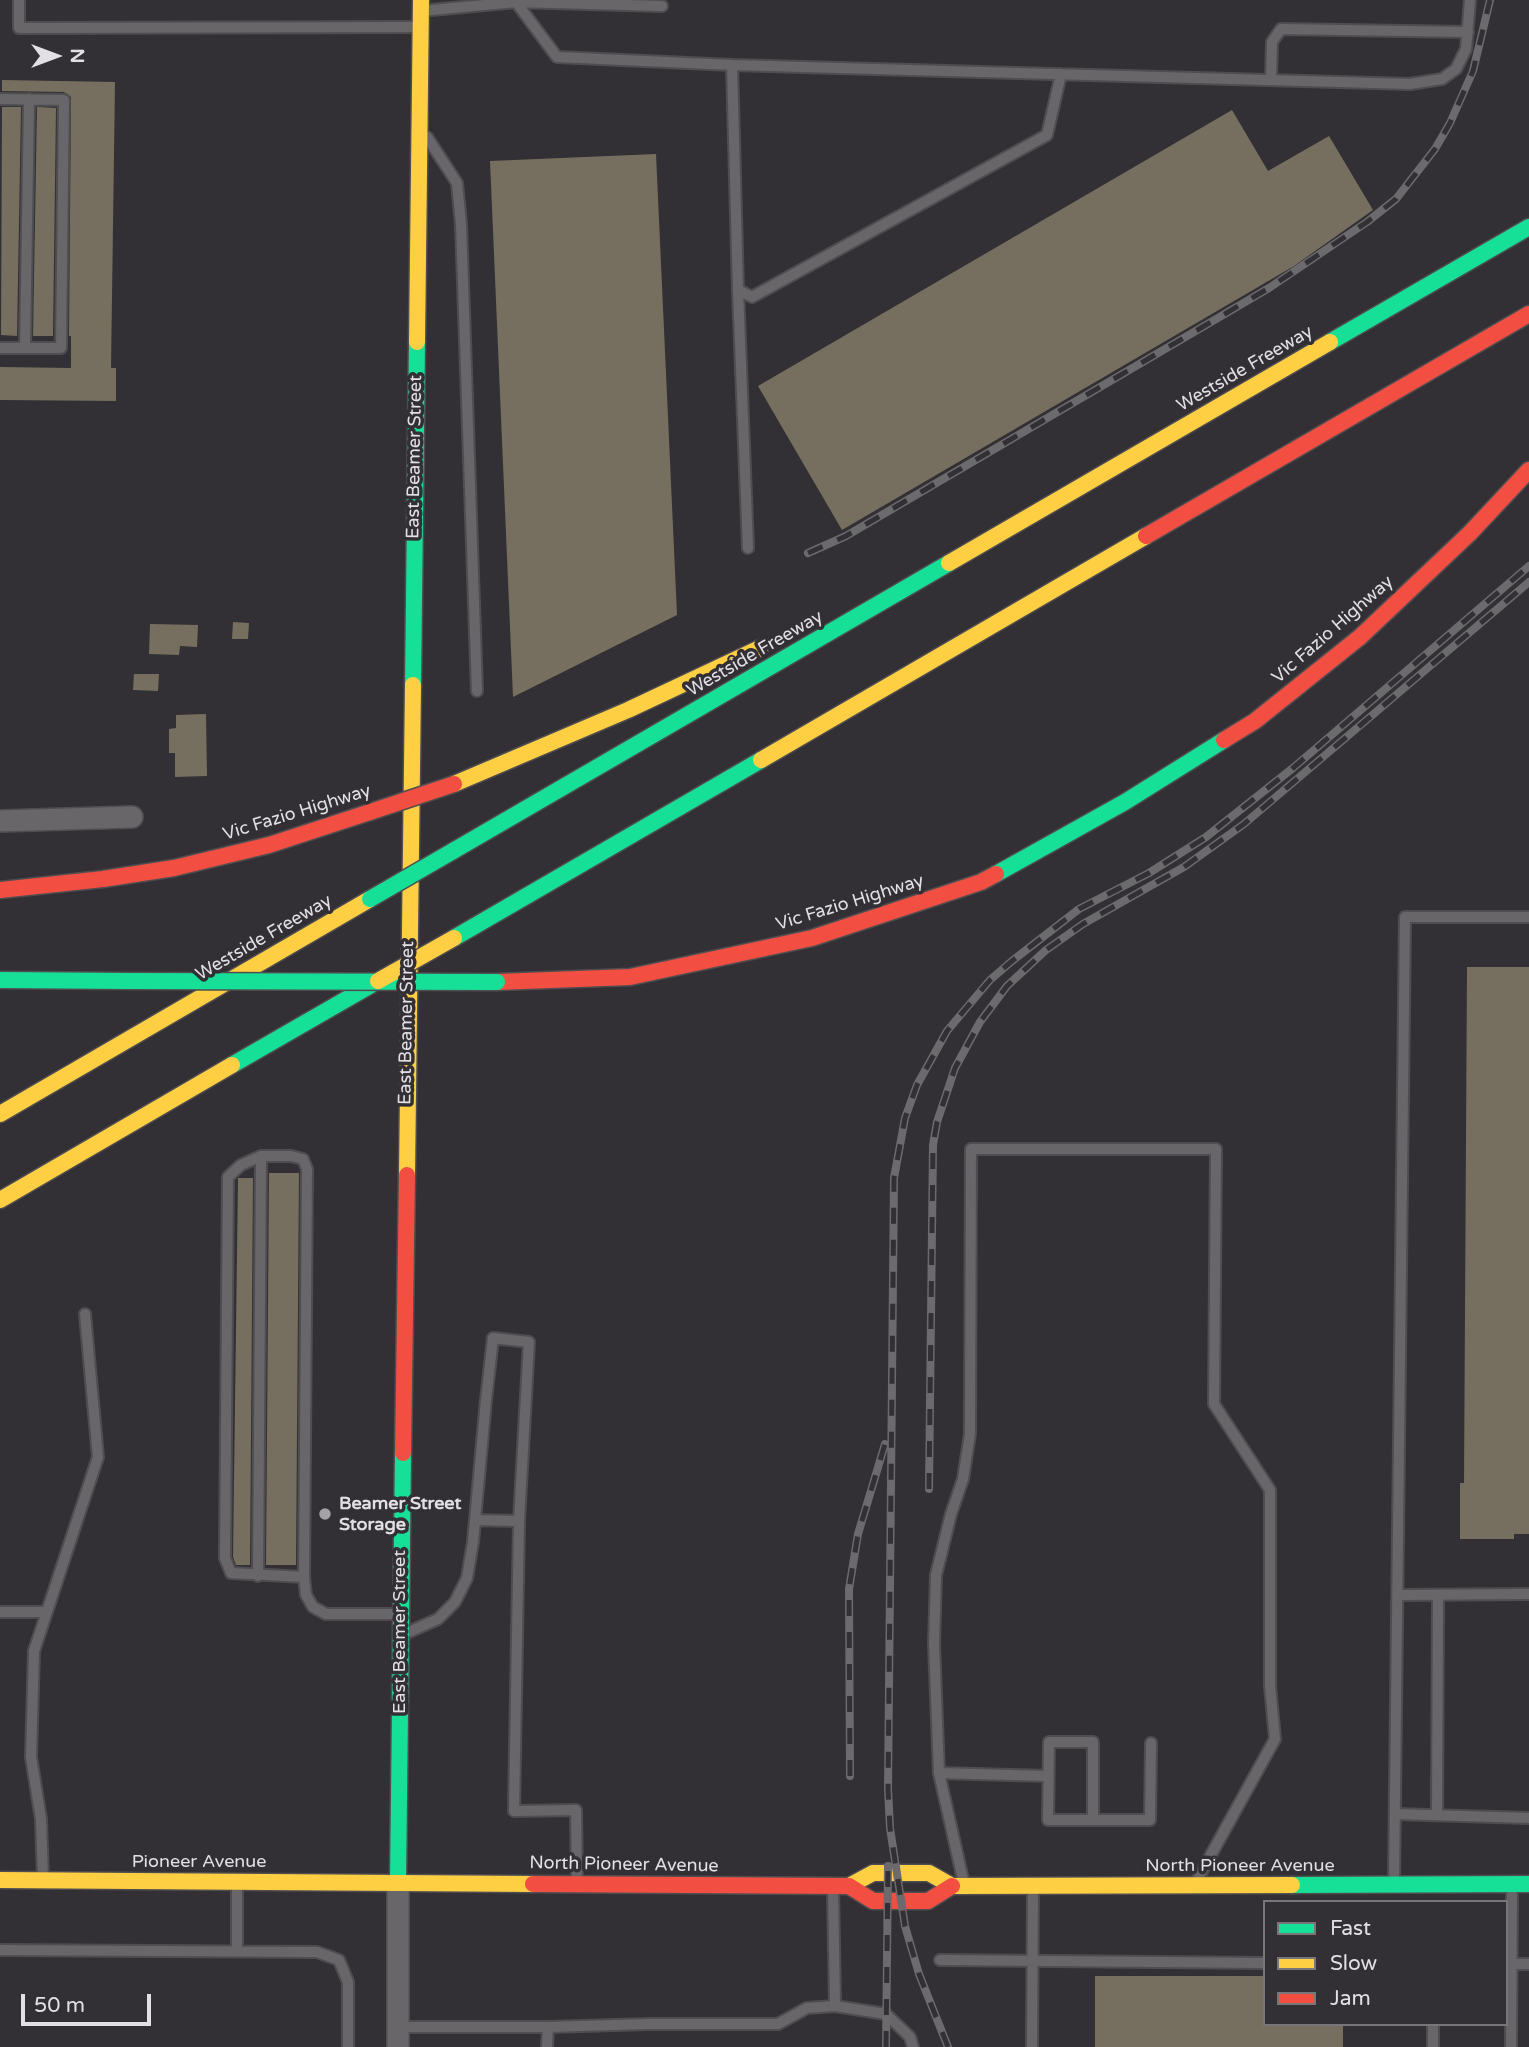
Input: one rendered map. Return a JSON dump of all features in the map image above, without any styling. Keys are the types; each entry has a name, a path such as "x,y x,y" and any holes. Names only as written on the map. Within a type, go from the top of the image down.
{"main road":[{"name":"East Beamer Street","path":"398,1882 421,13"},
{"name":"Westside Freeway","path":"0,1114 1529,227"},
{"path":"0,1200 1529,314"},
{"name":"Vic Fazio Highway","path":"0,981 497,982 630,977 812,938 981,882 1125,802 1255,720 1360,637 1470,533 1529,470"},
{"path":"812,624 937,570"},
{"name":"Vic Fazio Highway","path":"0,890 174,868 269,845 454,784 628,710 775,642"},
{"name":"North Pioneer Avenue","path":"398,1882 841,1886 873,1873 929,1873 958,1886 1394,1885 1435,1889 1529,1884"},
{"name":"Pioneer Avenue","path":"0,1880 398,1882"},
{"name":"North Pioneer Avenue","path":"841,1886 873,1900 928,1900 958,1886"}],"street":[{"path":"0,821 132,817"},
{"name":"East Beamer Street","path":"398,1882 398,2037"}],"lane":[{"path":"19,0 19,28 421,13 516,1 662,6"},
{"path":"516,1 557,57 732,65 1410,84 1442,79 1456,69 1466,49 1470,0"},
{"path":"1271,80 1272,42 1282,29 1468,33"},
{"path":"732,65 748,548"},
{"path":"738,290 752,298 1047,135 1061,74"},
{"path":"0,99 64,100 61,348 0,348"},
{"path":"25,348 29,99"},
{"path":"420,126 457,183 477,691"},
{"path":"1394,1885 1405,917 1529,917"},
{"path":"958,1886 939,1773 934,1644 936,1575 963,1479 970,1434 971,1149 1216,1149 1214,1404 1270,1490 1270,1686 1275,1739 1194,1885"},
{"path":"303,1577 231,1573 225,1558 228,1177 241,1165 261,1156 303,1158 307,1169 303,1577 306,1595 313,1607 326,1614 400,1614"},
{"path":"258,1576 261,1156"},
{"path":"43,1881 41,1819 32,1757 34,1651 98,1457 85,1314"},
{"path":"400,1636 438,1619 455,1602 467,1578 493,1338 529,1342 519,1521 514,1811 576,1811 577,1884"},
{"path":"475,1520 519,1521"},
{"path":"1398,1595 1529,1594"},
{"path":"1437,1815 1438,1595"},
{"path":"0,1612 47,1612"},
{"path":"1093,1820 1093,1742 1049,1742 1048,1819 1093,1820 1150,1820 1151,1743"},
{"path":"939,1773 1048,1776"},
{"path":"1395,1814 1529,1818"},
{"path":"237,1880 237,1950"},
{"path":"1511,2047 1509,1964 1512,1884"},
{"path":"835,2006 841,1886"},
{"path":"1032,2047 1033,1886"},
{"path":"0,1950 317,1952 339,1960 348,1982 348,2047"},
{"path":"940,1960 1263,1963"},
{"path":"1509,1964 1529,1964"},
{"path":"398,2037 548,2027 778,2024 807,2008 835,2006 886,2014 910,2037 913,2047"},
{"path":"1433,2026 1433,2047"},
{"path":"547,2047 548,2027"}],"building":[{"path":"2,80 115,82 111,368 116,368 116,401 0,400 0,367 71,368 71,97 64,92 2,91"},
{"path":"2,107 21,107 17,336 1,335"},
{"path":"37,107 56,108 53,336 33,336"},
{"path":"1232,110 1268,171 1329,136 1373,210 1294,266 842,530 758,386"},
{"path":"656,154 677,615 513,697 490,161"},
{"path":"233,622 249,623 248,639 232,639"},
{"path":"150,624 198,625 197,647 180,646 179,655 149,654"},
{"path":"134,674 159,674 158,691 133,690"},
{"path":"206,714 207,776 175,777 175,753 169,753 169,729 176,728 176,715"},
{"path":"1467,967 1529,967 1529,1534 1514,1534 1514,1539 1460,1539 1460,1483 1464,1483"},
{"path":"269,1173 299,1173 296,1565 266,1565"},
{"path":"238,1178 253,1178 250,1565 236,1565 233,1557"},
{"path":"1095,1976 1263,1976 1263,2026 1343,2026 1343,2047 1095,2047"}],"railway":[{"path":"808,553 846,536 1269,288 1367,222 1396,199 1435,149 1450,123 1473,71 1490,0"},
{"path":"948,2047 919,1974 905,1926 890,1828 888,1789 894,1178 905,1118 917,1085 947,1031 990,980 1012,961 1079,909 1149,873 1206,837 1293,768 1529,566"},
{"path":"929,1489 933,1145 937,1122 955,1068 980,1022 1007,986 1046,950 1083,924 1184,867 1244,824 1529,582"},
{"path":"850,1776 849,1589 858,1534 885,1444"},
{"path":"886,2047 888,1866"}],"traffic: fast":[{"path":"1330,342 1529,227"},
{"path":"413,685 417,342"},
{"path":"453,851 949,563"},
{"path":"996,874 1125,802 1224,740"},
{"path":"454,938 761,760"},
{"path":"370,899 453,851"},
{"path":"0,980 130,981"},
{"path":"130,981 497,982"},
{"path":"232,1065 371,985"},
{"path":"398,1882 403,1453"},
{"path":"1292,1885 1529,1884"}],"traffic: slow":[{"path":"417,342 421,0"},
{"path":"949,563 1330,342"},
{"path":"761,760 1146,536"},
{"path":"454,784 628,710 760,648"},
{"path":"407,1175 413,685"},
{"path":"0,1114 370,899"},
{"path":"378,981 454,938"},
{"path":"0,1200 232,1065"},
{"path":"849,1886 873,1873 929,1873 952,1886 1292,1885"},
{"path":"0,1880 533,1884"}],"traffic: jam":[{"path":"1146,536 1529,314"},
{"path":"1224,740 1255,721 1360,637 1470,533 1529,470"},
{"path":"370,812 454,784"},
{"path":"0,890 174,868 269,845 370,812"},
{"path":"497,982 630,977 812,938 981,882 996,874"},
{"path":"403,1453 407,1175"},
{"path":"533,1884 849,1886 873,1901 928,1901 952,1886"}],"place":[{"name":"Beamer Street Storage","path":"325,1514"}]}
